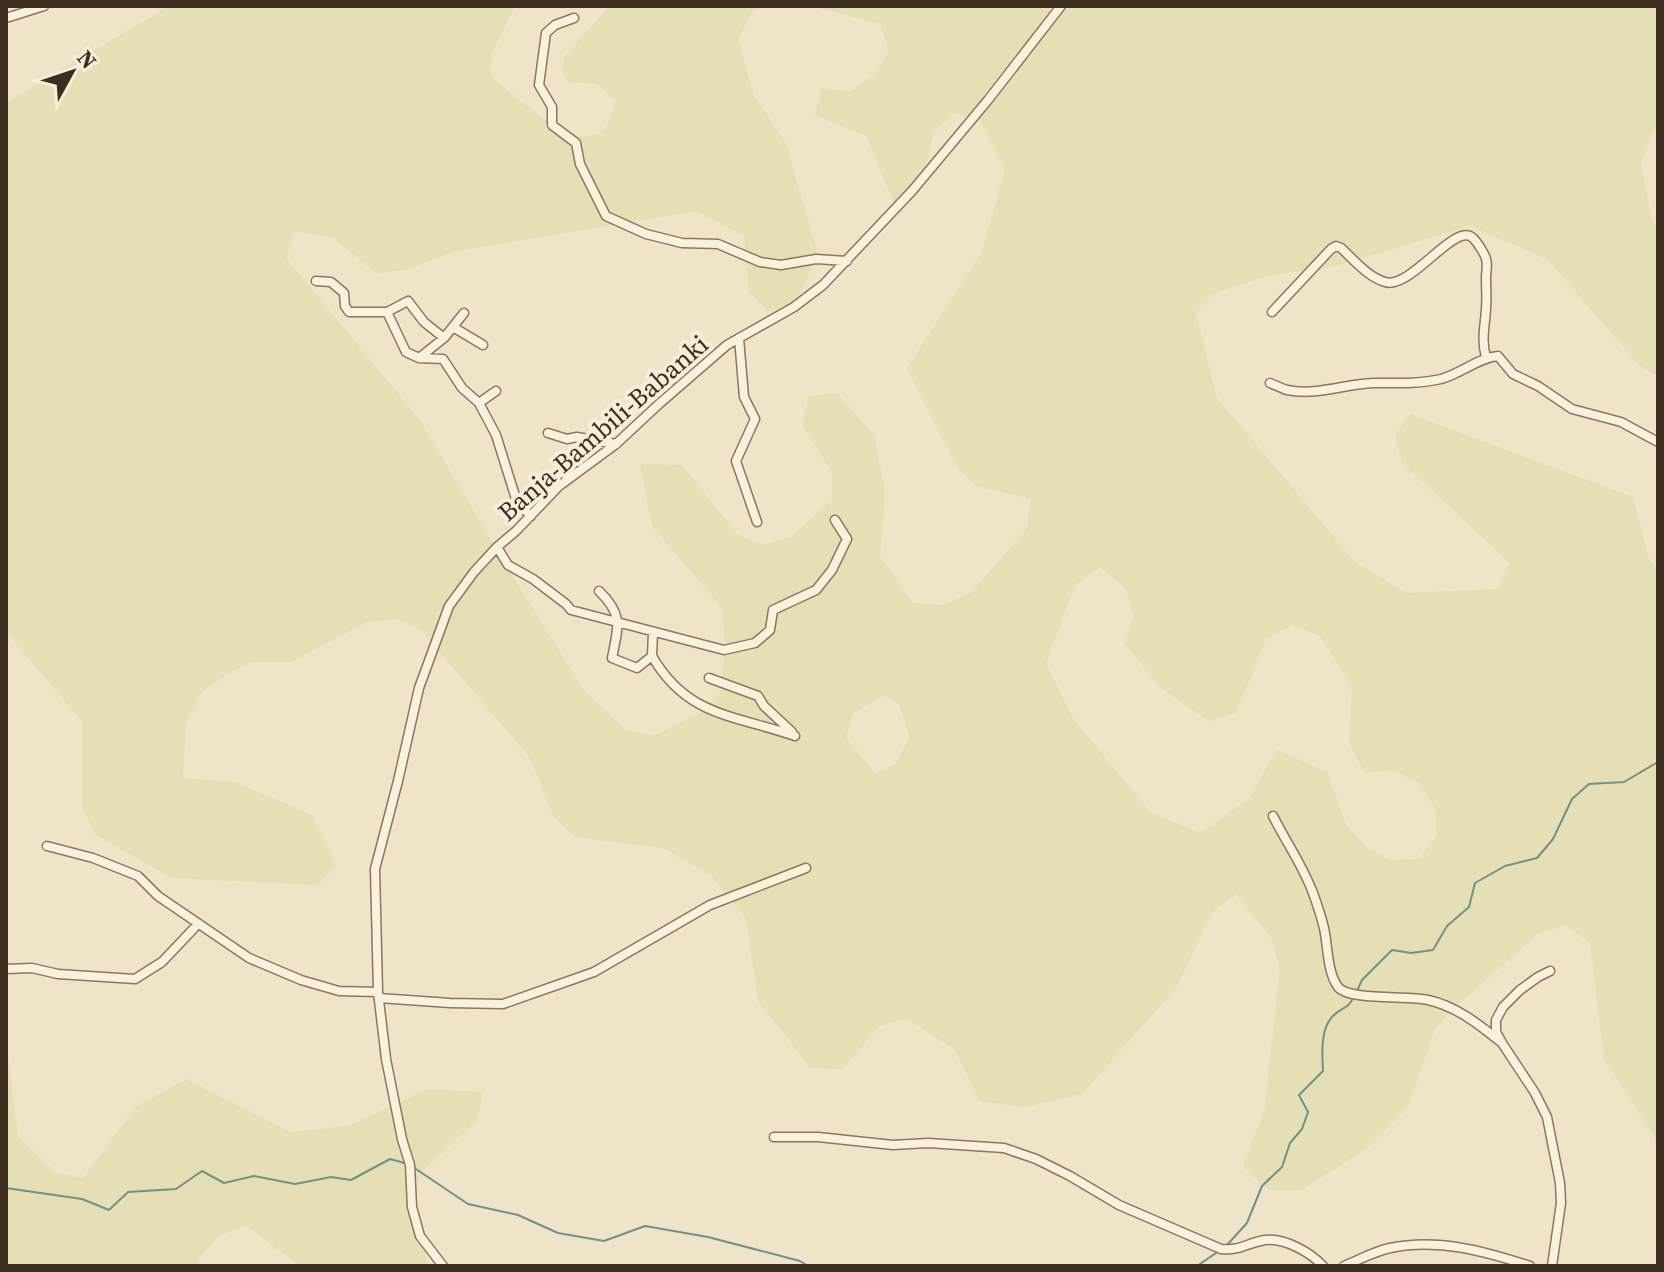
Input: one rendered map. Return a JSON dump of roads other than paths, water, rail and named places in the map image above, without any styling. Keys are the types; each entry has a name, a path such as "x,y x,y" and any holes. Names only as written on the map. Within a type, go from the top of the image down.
{"street":[{"path":"6,18 44,6"},
{"name":"Banja-Bambili-Babanki","path":"443,1266 420,1236 412,1207 410,1165 386,1059 378,995 375,869 419,688 449,606 474,572 559,486 616,444 727,345 794,307 823,285 941,157 1061,6"},
{"path":"574,18 555,25 546,33 539,85 552,107 552,125 576,143 580,164 606,216 646,234 682,243 718,244 760,262 781,265 816,259 847,261"},
{"path":"1272,312 1336,246 1386,283 1399,281 1444,246 1469,235 1487,259 1483,339 1486,357"},
{"path":"316,281 331,282 344,293 349,312 387,312 408,301 424,322 444,338"},
{"path":"387,312 406,352 419,358 443,359 462,388 479,403 496,435 517,502 531,516"},
{"path":"419,358 444,338 464,313"},
{"path":"453,327 483,345"},
{"path":"739,338 744,397 755,419 736,461 757,522"},
{"path":"1270,383 1288,390 1314,391 1371,383 1402,384 1440,379 1464,371 1486,357 1498,356 1513,374 1538,386 1572,409 1621,422 1658,442"},
{"path":"479,403 496,391"},
{"path":"548,433 567,439 577,437 616,444"},
{"path":"497,547 508,565 533,579 571,610 724,650 755,643 770,630 773,610 816,590 832,570 847,539 835,520"},
{"path":"599,591 612,603 619,624 612,658 637,668 652,656"},
{"path":"653,632 652,656 661,672 679,692 705,709 795,736 758,696 709,678"},
{"path":"1273,816 1313,892 1339,989 1363,996 1428,999 1482,1026 1502,1043"},
{"path":"47,846 93,858 138,876 158,896 249,958 301,980 339,991 450,1003 503,1004 594,972 710,905 806,868"},
{"path":"6,969 32,968 58,974 135,979 162,962 198,924"},
{"path":"1550,971 1520,990 1503,1007 1496,1020 1496,1032 1535,1093 1547,1117 1554,1146 1561,1203 1552,1266"},
{"path":"774,1137 1004,1148 1036,1159 1119,1205 1221,1249 1233,1251 1268,1240 1289,1243 1323,1266"},
{"path":"1344,1266 1387,1248 1421,1244 1462,1247 1530,1266"}],"waterway":[{"path":"1356,993 1362,980 1392,950 1411,953 1433,950 1447,926 1469,907 1475,883 1505,866 1537,858 1553,839 1572,799 1589,784 1624,782 1658,762"},
{"path":"1227,1245 1247,1223 1262,1186 1282,1167 1290,1143 1302,1129 1308,1112 1299,1095 1323,1071 1323,1041 1329,1020 1353,998"},
{"path":"6,1188 82,1199 109,1210 128,1192 176,1189 202,1171 224,1183 254,1176 295,1184 331,1177 351,1180 390,1159 408,1164"},
{"path":"413,1167 468,1204 518,1215 558,1233 604,1241 645,1226 708,1237 800,1261 808,1266"},
{"path":"1197,1266 1219,1251"}]}
